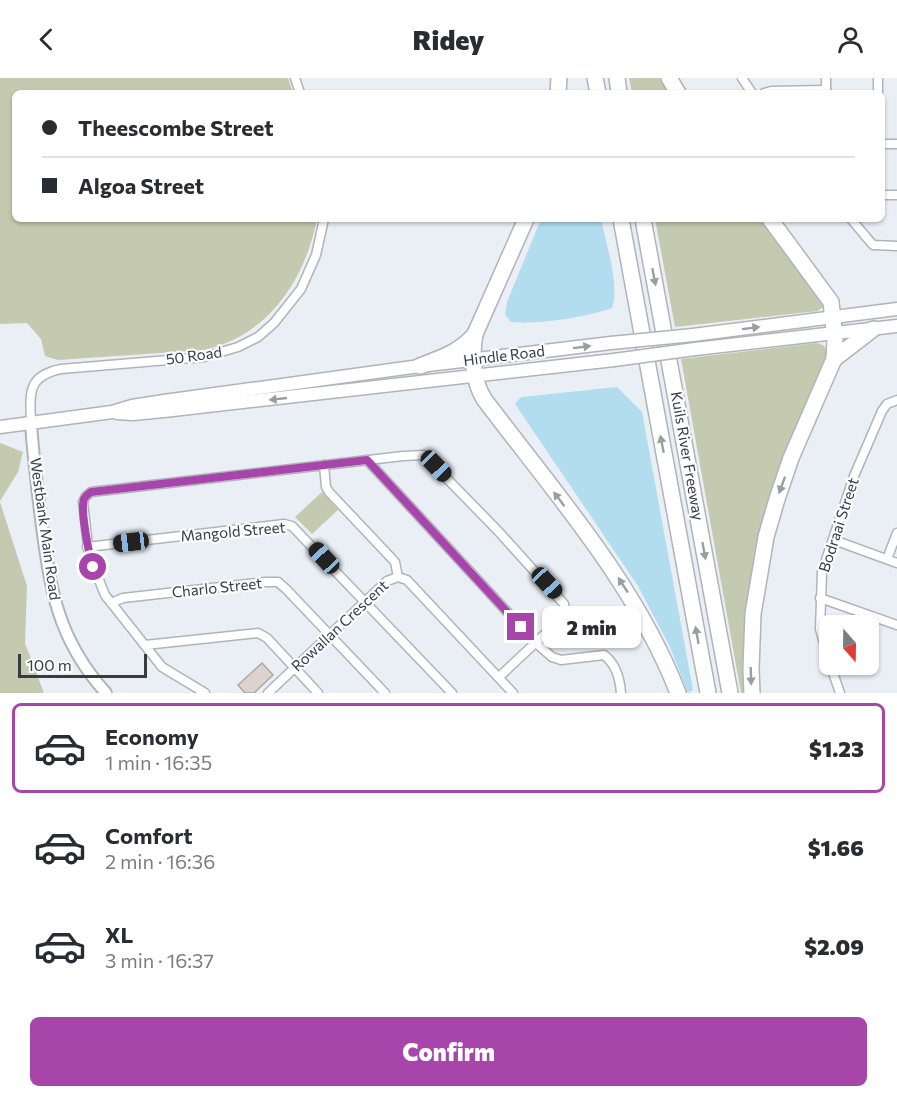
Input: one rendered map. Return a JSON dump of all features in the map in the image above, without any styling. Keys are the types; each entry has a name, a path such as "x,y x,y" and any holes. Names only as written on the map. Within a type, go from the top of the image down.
{"highway":[{"path":"525,222 475,334 473,346 478,389 611,568 635,604 661,651 678,693"},
{"name":"Kuils River Freeway","path":"622,222 708,693"},
{"name":"Kuils River Freeway","path":"644,222 730,693"},
{"path":"752,693 753,614 766,537 791,458 834,359 834,317 828,297 772,222"},
{"path":"834,359 873,329"},
{"path":"420,366 452,354 475,334"}],"main road":[{"name":"Hindle Road","path":"0,427 112,412 164,401 420,366 897,309"},
{"name":"Hindle Road","path":"112,412 133,414 164,411 897,326"}],"street":[{"name":"50 Road","path":"31,423 33,385 44,374 61,369 204,357 238,347 258,337 274,323 301,289 316,255 323,222"},
{"path":"854,222 873,245 897,246"},
{"name":"Bodraai Street","path":"820,615 822,573 854,476 882,411 887,404 897,400"},
{"name":"Westbank Main Road","path":"31,423 48,570 55,604 66,633 85,669 106,693"},
{"path":"205,693 162,667 111,603 100,585 87,547 83,502 91,492 424,455 507,540 562,600 565,607 562,618 499,677"},
{"path":"367,460 536,643 552,657 561,660 604,655 610,660 620,678 621,693"},
{"path":"324,465 328,490 395,562 398,577"},
{"name":"Mangold Street","path":"87,547 288,525 295,528 452,693"},
{"path":"887,559 897,533"},
{"path":"834,540 897,563"},
{"name":"Rowallan Crescent","path":"268,693 387,581 398,577 407,580 513,693"},
{"name":"Charlo Street","path":"111,603 123,598 274,581 286,588 385,693"},
{"path":"820,598 897,625"},
{"path":"145,645 258,633 267,638 318,693"},
{"name":"Bodraai Street","path":"834,675 840,693"}],"green space":[{"path":"0,78 288,78 292,90 12,90 12,222 316,222 303,263 293,284 280,302 247,332 227,343 204,350 58,360 45,356 41,339 27,323 0,324"},
{"path":"629,78 661,78 667,90 631,90"},
{"path":"656,222 763,222 822,300 823,307 818,311 675,327"},
{"path":"816,343 823,345 827,350 826,361 781,467 747,693 741,693 681,359"},
{"path":"0,443 23,452 18,472 0,501"},
{"path":"322,492 338,510 312,534 295,517"},
{"path":"0,502 27,586 25,643 44,693 0,693"}],"water":[{"path":"540,222 602,222 613,276 612,308 576,317 521,323 511,322 505,315 507,302"},
{"path":"617,387 642,412 693,690 688,693 670,647 638,586 515,404 521,397"}],"building":[{"path":"262,663 273,675 254,693 245,693 238,685"}],"route":[{"path":"93,567 87,547 83,505 84,499 91,492 367,460 521,627"}]}
